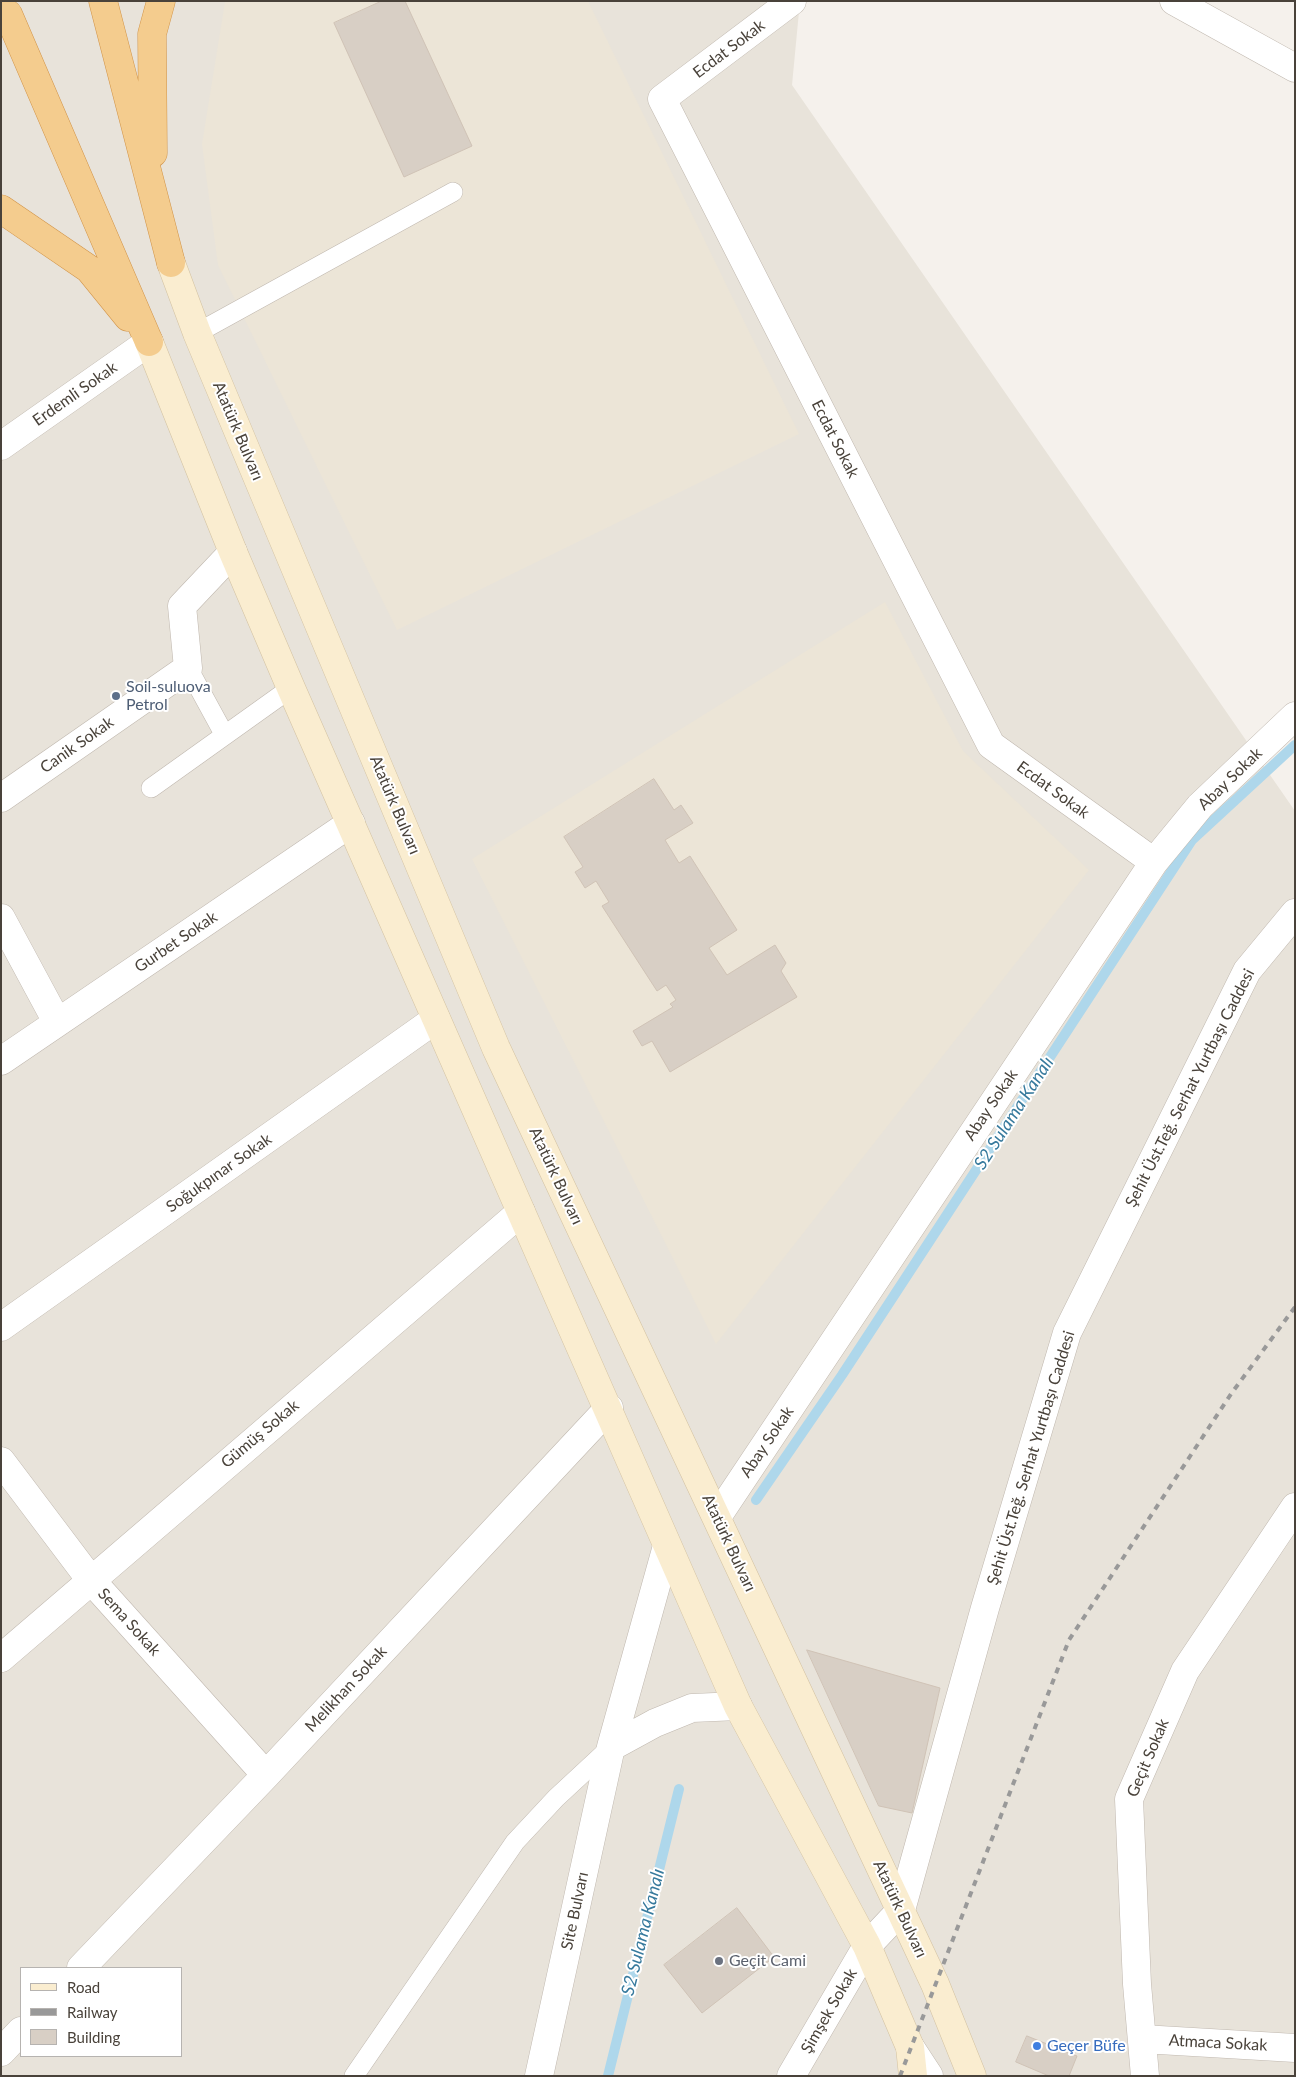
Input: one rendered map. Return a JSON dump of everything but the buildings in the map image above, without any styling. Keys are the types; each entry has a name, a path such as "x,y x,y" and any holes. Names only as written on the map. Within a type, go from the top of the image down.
{"highway":[{"path":"104,1 171,263"},
{"path":"161,1 152,34 153,154 171,263"},
{"path":"8,11 149,342"},
{"path":"1,209 89,269 149,342"}],"main road":[{"name":"Atatürk Bulvarı","path":"171,263 197,333 496,1048 901,1910 935,1984 972,2076"},
{"path":"149,342 233,552 291,688 609,1408 667,1546 738,1706 867,1946 910,2047 913,2076"}],"street":[{"name":"Ecdat Sokak","path":"792,1 662,99 991,745 1154,862"},
{"path":"1174,1 1295,68"},
{"name":"Erdemli Sokak","path":"1,446 149,342"},
{"path":"188,668 182,606 233,552"},
{"name":"Canik Sokak","path":"1,798 188,668"},
{"name":"Abay Sokak","path":"716,1517 1154,862 1200,806 1295,716"},
{"name":"Gurbet Sokak","path":"1,1061 351,823"},
{"name":"Şehit Üst.Teğ. Serhat Yurtbaşı Caddesi","path":"867,1946 901,1910 985,1608 1067,1333 1247,971 1295,913"},
{"path":"1,918 57,1022"},
{"name":"Soğukpınar Sokak","path":"1,1327 436,1019"},
{"name":"Gümüş Sokak","path":"1,1658 90,1579 521,1212"},
{"name":"Melikhan Sokak","path":"82,1967 266,1775 609,1408"},
{"name":"Sema Sokak","path":"1,1461 90,1579 266,1775"},
{"name":"Geçit Sokak","path":"1145,2076 1137,1984 1129,1799 1185,1671 1295,1507"},
{"name":"Site Bulvarı","path":"539,2076 611,1747 667,1546"},
{"path":"611,1747 655,1723 692,1708 738,1706"},
{"name":"Şimşek Sokak","path":"790,2076 867,1946"},
{"path":"1,2052 20,2032"},
{"name":"Atmaca Sokak","path":"1142,2038 1295,2048"},
{"path":"910,2047 929,2076"}],"lane":[{"path":"197,333 453,192"},
{"path":"188,668 224,734"},
{"path":"151,788 224,734 291,688"},
{"path":"354,2076 515,1842 556,1798 611,1747"}],"shaded area":[{"path":"1,1 800,1 792,85 1295,811 1295,2076 1,2076"},
{"path":"588,1 799,434 397,630 218,265 202,144 225,2"},
{"path":"885,602 963,751 1089,870 716,1344 472,859"}],"waterway":[{"name":"S2 Sulama Kanalı","path":"756,1500 842,1375 1192,840 1295,745"},
{"name":"S2 Sulama Kanalı","path":"608,2076 679,1789"}],"railway":[{"path":"900,2076 1069,1640 1231,1394 1295,1307"}],"place":[{"name":"Soil-suluova Petrol","path":"116,696"},
{"name":"Geçit Cami","path":"719,1961"},
{"name":"Geçer Büfe","path":"1037,2046"}]}
